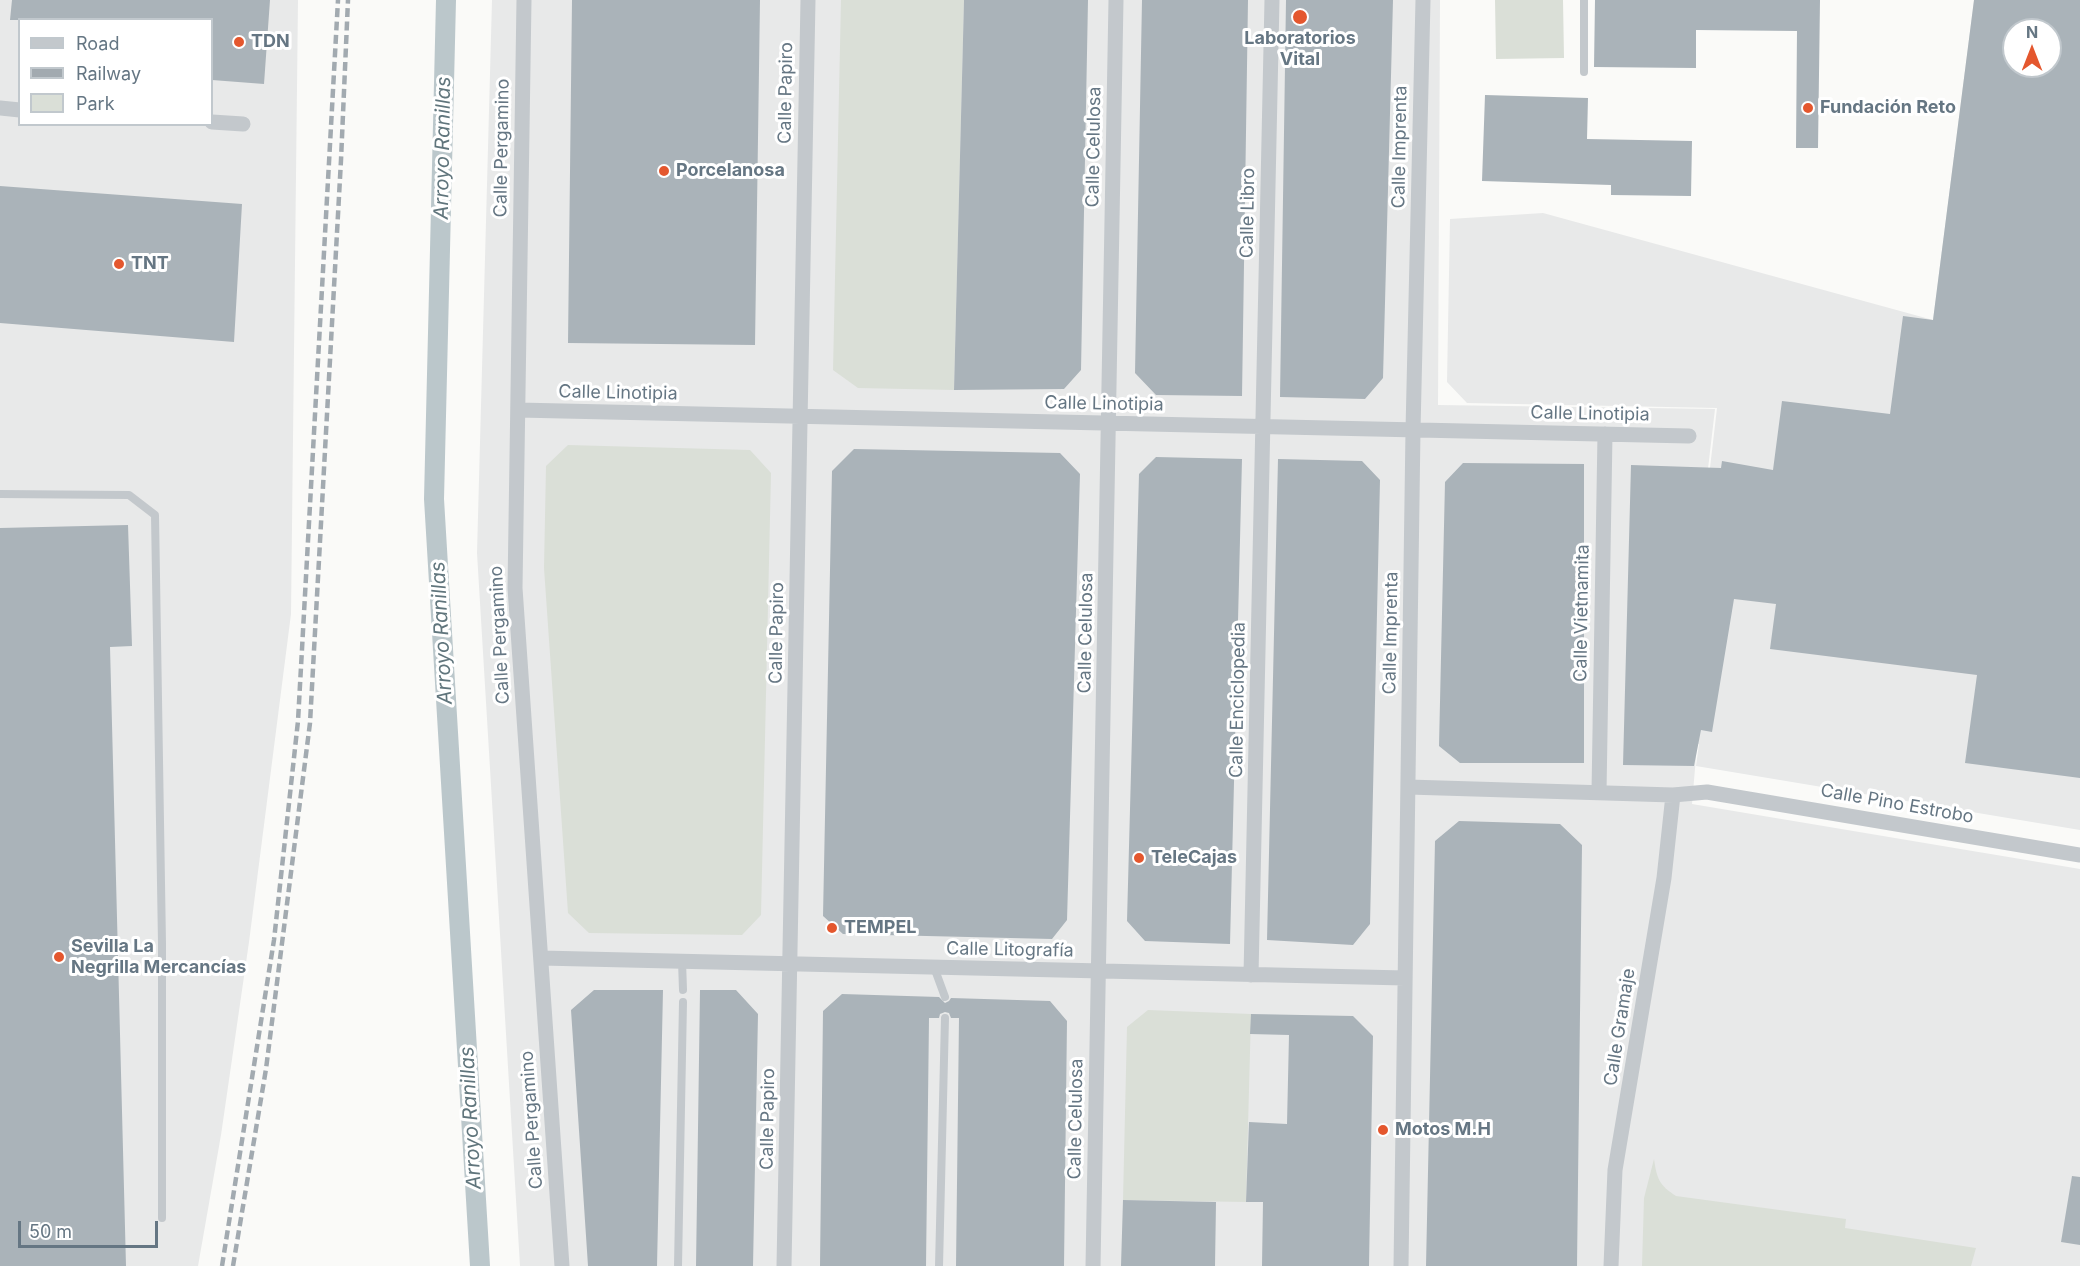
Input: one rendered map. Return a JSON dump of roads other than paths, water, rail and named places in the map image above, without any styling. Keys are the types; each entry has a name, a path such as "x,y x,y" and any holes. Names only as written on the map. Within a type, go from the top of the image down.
{"street":[{"name":"Calle Pergamino","path":"524,0 515,588 562,1266"},
{"name":"Calle Papiro","path":"784,1266 808,0"},
{"name":"Calle Celulosa","path":"1093,1266 1116,0"},
{"name":"Calle Libro","path":"1263,427 1272,0"},
{"name":"Calle Imprenta","path":"1401,1266 1413,430 1423,0"},
{"path":"0,108 18,110"},
{"path":"213,122 243,124"},
{"name":"Calle Linotipia","path":"518,410 1689,436"},
{"name":"Calle Enciclopedia","path":"1251,975 1263,427"},
{"name":"Calle Vietnamita","path":"1599,792 1605,434"},
{"name":"Calle Pino Estrobo","path":"1408,787 1673,795 1707,792 2080,855"},
{"name":"Calle Gramaje","path":"1611,1266 1616,1170 1664,878 1673,795"},
{"name":"Calle Litografía","path":"541,958 1405,978"}],"lane":[{"path":"1584,0 1584,72"},
{"path":"0,494 129,495 155,515 162,944 162,1218"},
{"path":"682,961 683,990"},
{"path":"934,967 945,997"},
{"path":"678,1266 683,1002"},
{"path":"939,1266 945,1018"}],"waterway":[{"name":"Arroyo Ranillas","path":"446,0 434,499 480,1266"}],"railway":[{"path":"222,1266 274,940 298,721 338,0"},
{"path":"233,1266 266,1069 310,723 348,0"}],"place":[{"name":"Laboratorios Vital","path":"1300,17"},
{"name":"TDN","path":"239,42"},
{"name":"Fundación Reto","path":"1808,108"},
{"name":"Porcelanosa","path":"664,171"},
{"name":"TNT","path":"119,264"},
{"name":"TeleCajas","path":"1139,858"},
{"name":"TEMPEL","path":"832,928"},
{"name":"Sevilla La Negrilla Mercancías","path":"59,957"},
{"name":"Motos M.H","path":"1383,1130"}]}
